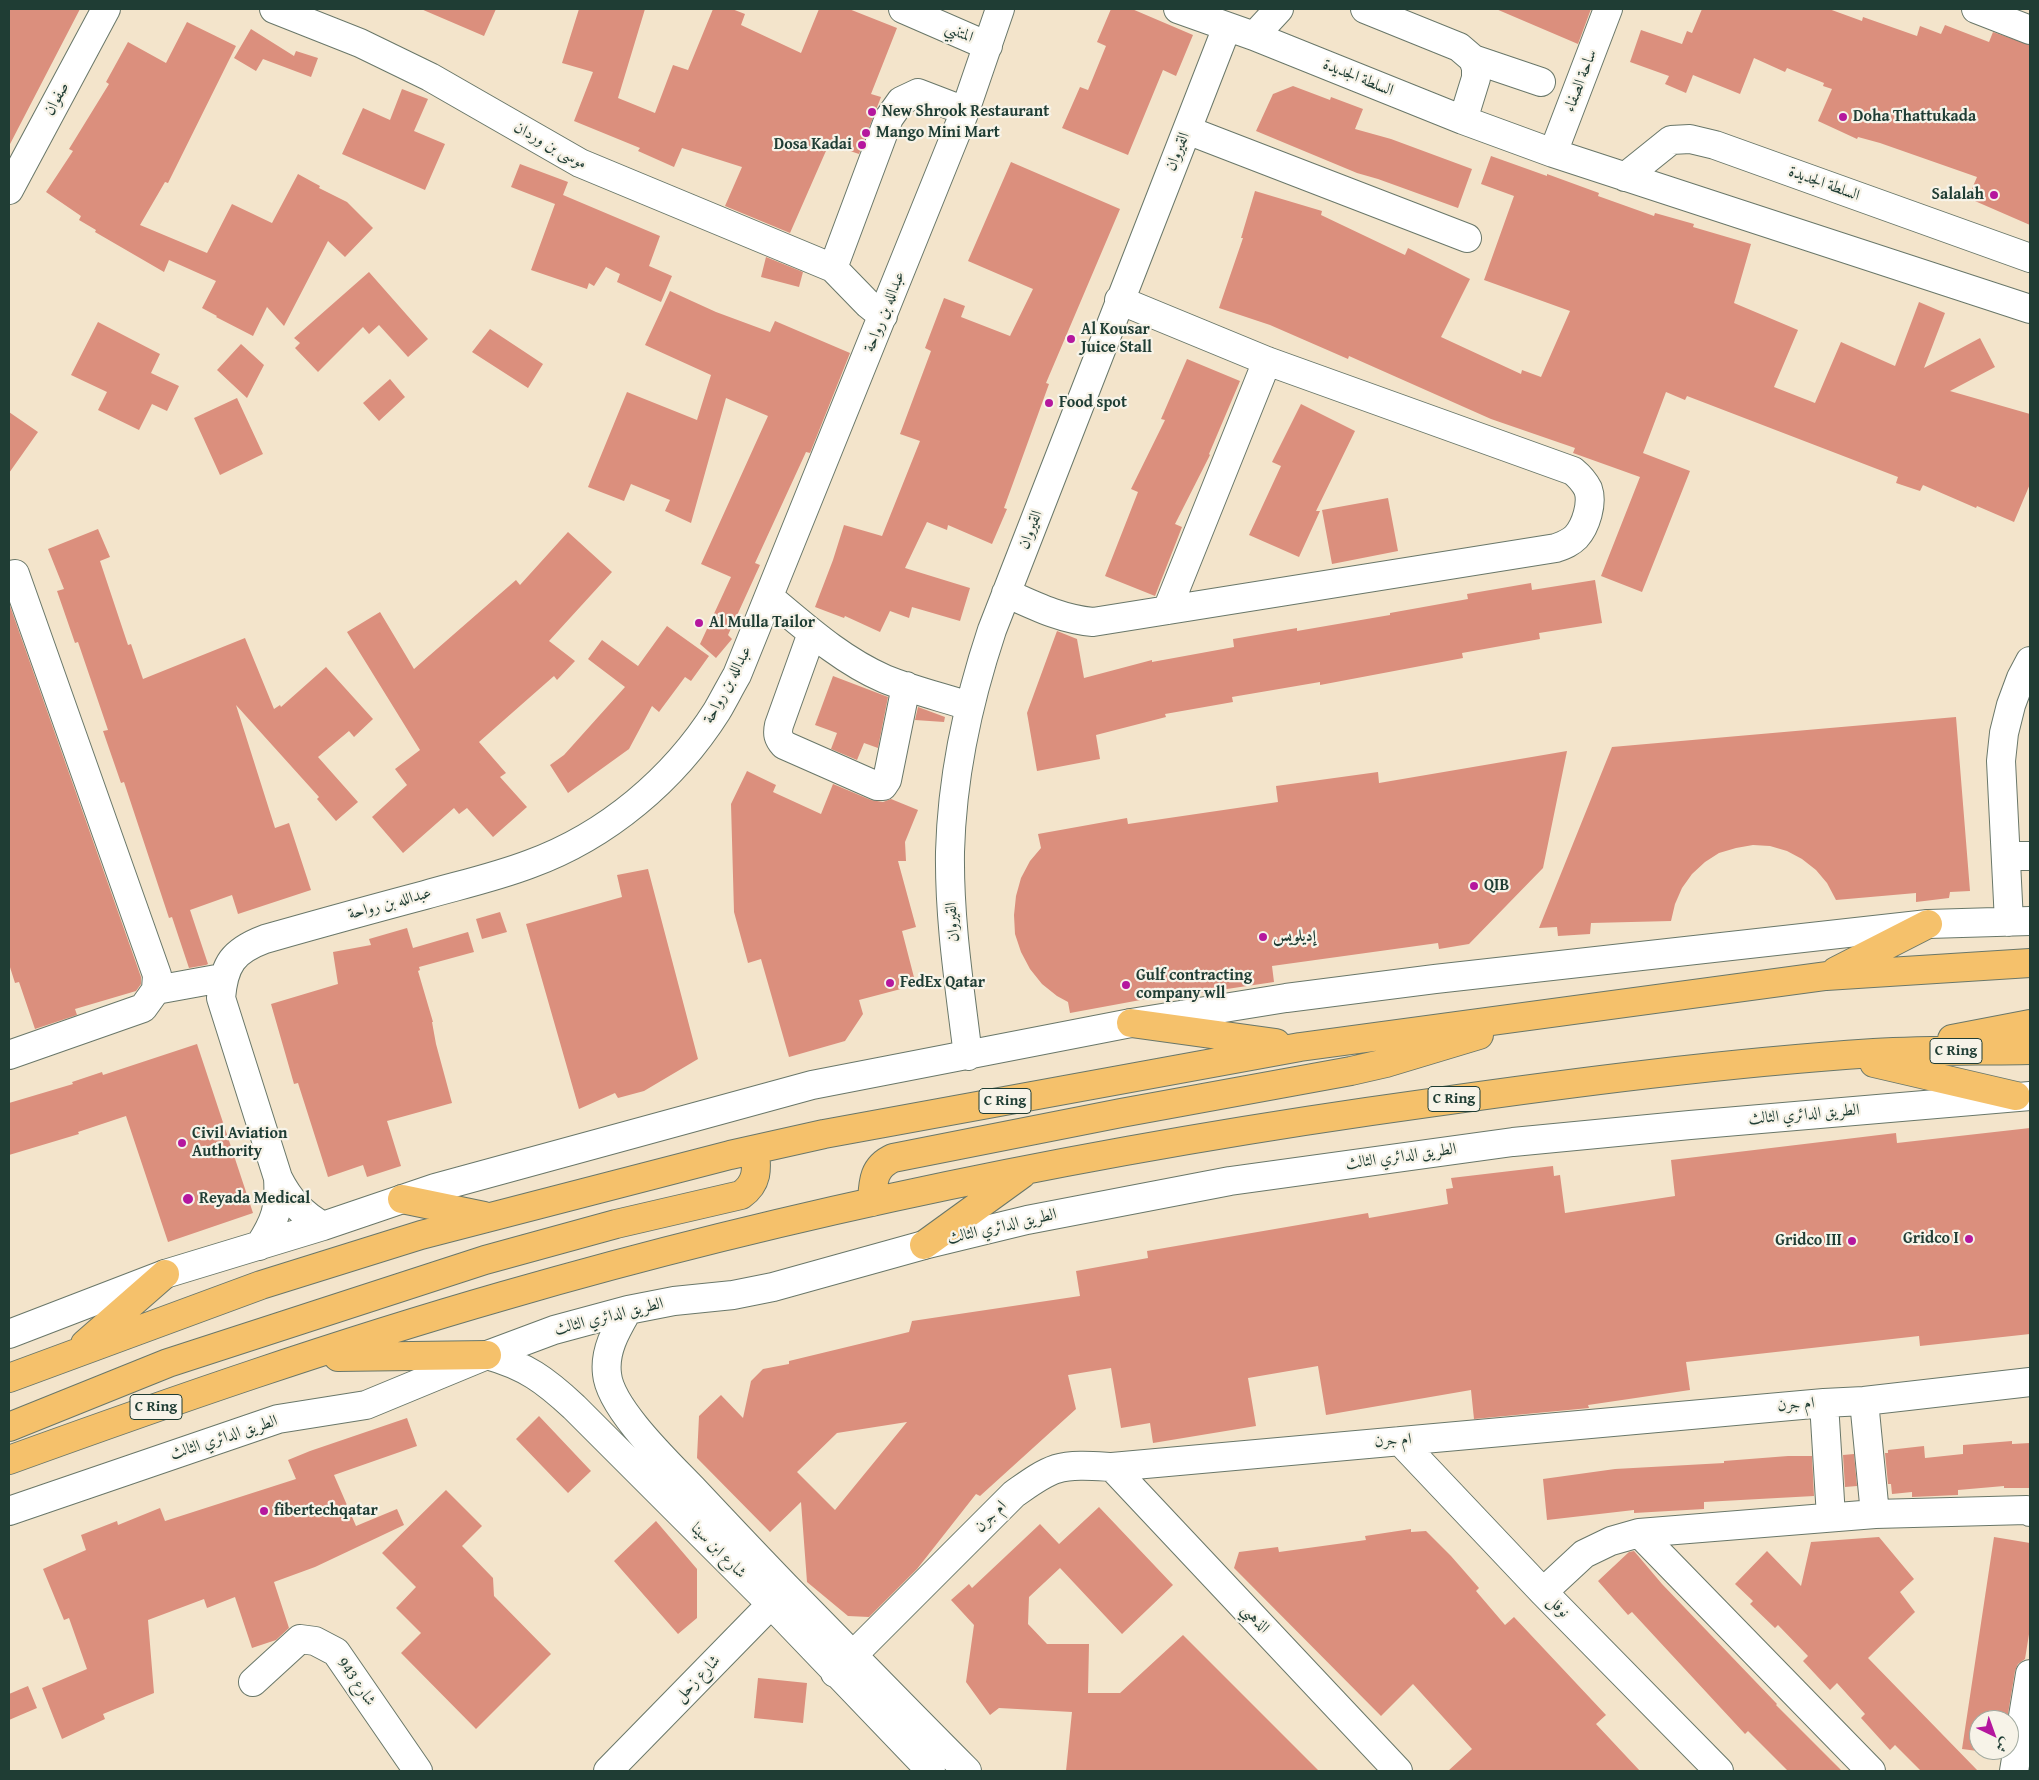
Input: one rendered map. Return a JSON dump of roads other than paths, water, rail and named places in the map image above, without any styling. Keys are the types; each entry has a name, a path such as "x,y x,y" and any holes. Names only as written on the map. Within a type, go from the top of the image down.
{"highway":[{"path":"1826,976 1928,924"},
{"name":"C Ring","path":"9,1378 261,1285 421,1235 755,1150 834,1133 1300,1047 1826,976 2030,963"},
{"path":"872,1202 875,1174 880,1166 893,1158 1386,1063 1552,1012"},
{"path":"1131,1023 1300,1047"},
{"path":"1882,1053 2030,1024"},
{"name":"C Ring","path":"9,1460 149,1409 304,1358 520,1291 672,1250 872,1202 1030,1168 1300,1120 1702,1067 1882,1053 2030,1050"},
{"path":"1841,1056 2023,1096"},
{"path":"9,1427 168,1363 485,1260 616,1224 741,1195 752,1186 755,1179 757,1171 755,1150"},
{"path":"924,1245 1030,1168"},
{"path":"402,1199 493,1218"},
{"path":"72,1355 165,1274"},
{"path":"304,1358 435,1354 487,1355"}],"street":[{"name":"صفوان","path":"9,190 106,9"},
{"name":"موسى بن وردان","path":"274,9 360,43 430,77 580,163 832,268 868,304 883,316"},
{"name":"المتنبي","path":"903,9 988,46"},
{"name":"عبدالله بن رواحة","path":"222,978 231,960 246,946 531,864 568,847 603,827 636,803 667,775 694,744 717,711 737,675 965,111 1000,9"},
{"name":"السلطة الجديدة","path":"1178,9 1254,36 1463,120 1553,152 2030,309"},
{"path":"1254,36 1279,9"},
{"path":"1365,9 1460,47 1473,59 1541,82"},
{"name":"ساحة الصفاء","path":"1553,152 1608,9"},
{"path":"1976,9 2030,30"},
{"name":"القيروان","path":"968,1056 955,950 950,852 953,803 969,706 979,668 1006,593 1227,27"},
{"path":"1463,120 1476,78 1476,68 1473,59"},
{"path":"832,268 889,118 901,101 918,93 965,111"},
{"path":"1187,130 1466,238"},
{"name":"السلطة الجديدة","path":"1625,177 1671,140 1690,139 1715,145 2030,258"},
{"path":"1006,593 1050,613 1073,620 1093,622 1556,548 1568,544 1578,536 1584,525 1590,503 1588,490 1582,479 1573,471 1267,361 1120,300"},
{"path":"1167,610 1267,361"},
{"path":"9,1054 143,1008 156,990 156,975 15,574"},
{"path":"769,597 812,633 863,667 884,678 969,706"},
{"path":"812,633 779,725 779,739 784,745 877,786 883,786 887,780 906,686"},
{"path":"9,1334 165,1274 323,1226 462,1180 812,1085 1131,1023 1286,998 1435,979 1928,924 2020,921 2018,856 2001,761 2004,733 2011,705 2021,678 2030,661"},
{"path":"156,990 222,978 221,998 226,1016 278,1178 285,1193 296,1207 309,1218 323,1226"},
{"name":"الطريق الدائري الثالث","path":"9,1511 278,1419 366,1405 487,1355 554,1330 628,1310 674,1301 733,1295 773,1287 924,1245 1034,1219 1230,1181 1513,1142 2023,1096"},
{"path":"259,1246 275,1216 279,1200 278,1178"},
{"name":"شارع ابن سينا","path":"628,1310 614,1333 608,1354 606,1374 614,1394 631,1420 779,1596"},
{"name":"شارع ابن سينا","path":"487,1355 510,1362 549,1383 779,1596 844,1664 931,1771"},
{"name":"ام جرن","path":"844,1664 1014,1494 1038,1477 1056,1469 1083,1466 1112,1467 1824,1403 1864,1401 2030,1382"},
{"path":"1864,1401 1875,1514"},
{"path":"1824,1403 1830,1517"},
{"name":"نوفل","path":"1400,1441 1543,1592 1719,1771"},
{"name":"الذهبي","path":"1112,1467 1398,1771"},
{"path":"1543,1592 1584,1554 1611,1541 1639,1533 1875,1514 2027,1510 2030,1512"},
{"path":"1639,1533 1871,1771"},
{"name":"شارع زحل","path":"608,1771 779,1596"},
{"name":"شارع 943","path":"253,1682 300,1640 315,1641 336,1652 418,1771"},
{"name":"شارع ابن سينا","path":"844,1664 967,1771"},
{"path":"2014,1771 2030,1674"}],"place":[{"name":"New Shrook Restaurant","path":"872,112"},
{"name":"Doha Thattukada","path":"1843,117"},
{"name":"Mango Mini Mart","path":"866,133"},
{"name":"Dosa Kadai","path":"862,145"},
{"name":"Salalah","path":"1994,195"},
{"name":"Al Kousar Juice Stall","path":"1071,339"},
{"name":"Food spot","path":"1049,403"},
{"name":"Al Mulla Tailor","path":"699,623"},
{"name":"QIB","path":"1474,886"},
{"name":"إديلويس","path":"1263,937"},
{"name":"FedEx Qatar","path":"890,983"},
{"name":"Gulf contracting company wll","path":"1126,985"},
{"name":"Civil Aviation Authority","path":"182,1143"},
{"name":"Reyada Medical","path":"188,1199"},
{"name":"Gridco I","path":"1969,1239"},
{"name":"Gridco III","path":"1852,1241"},
{"name":"fibertechqatar","path":"264,1511"}]}
